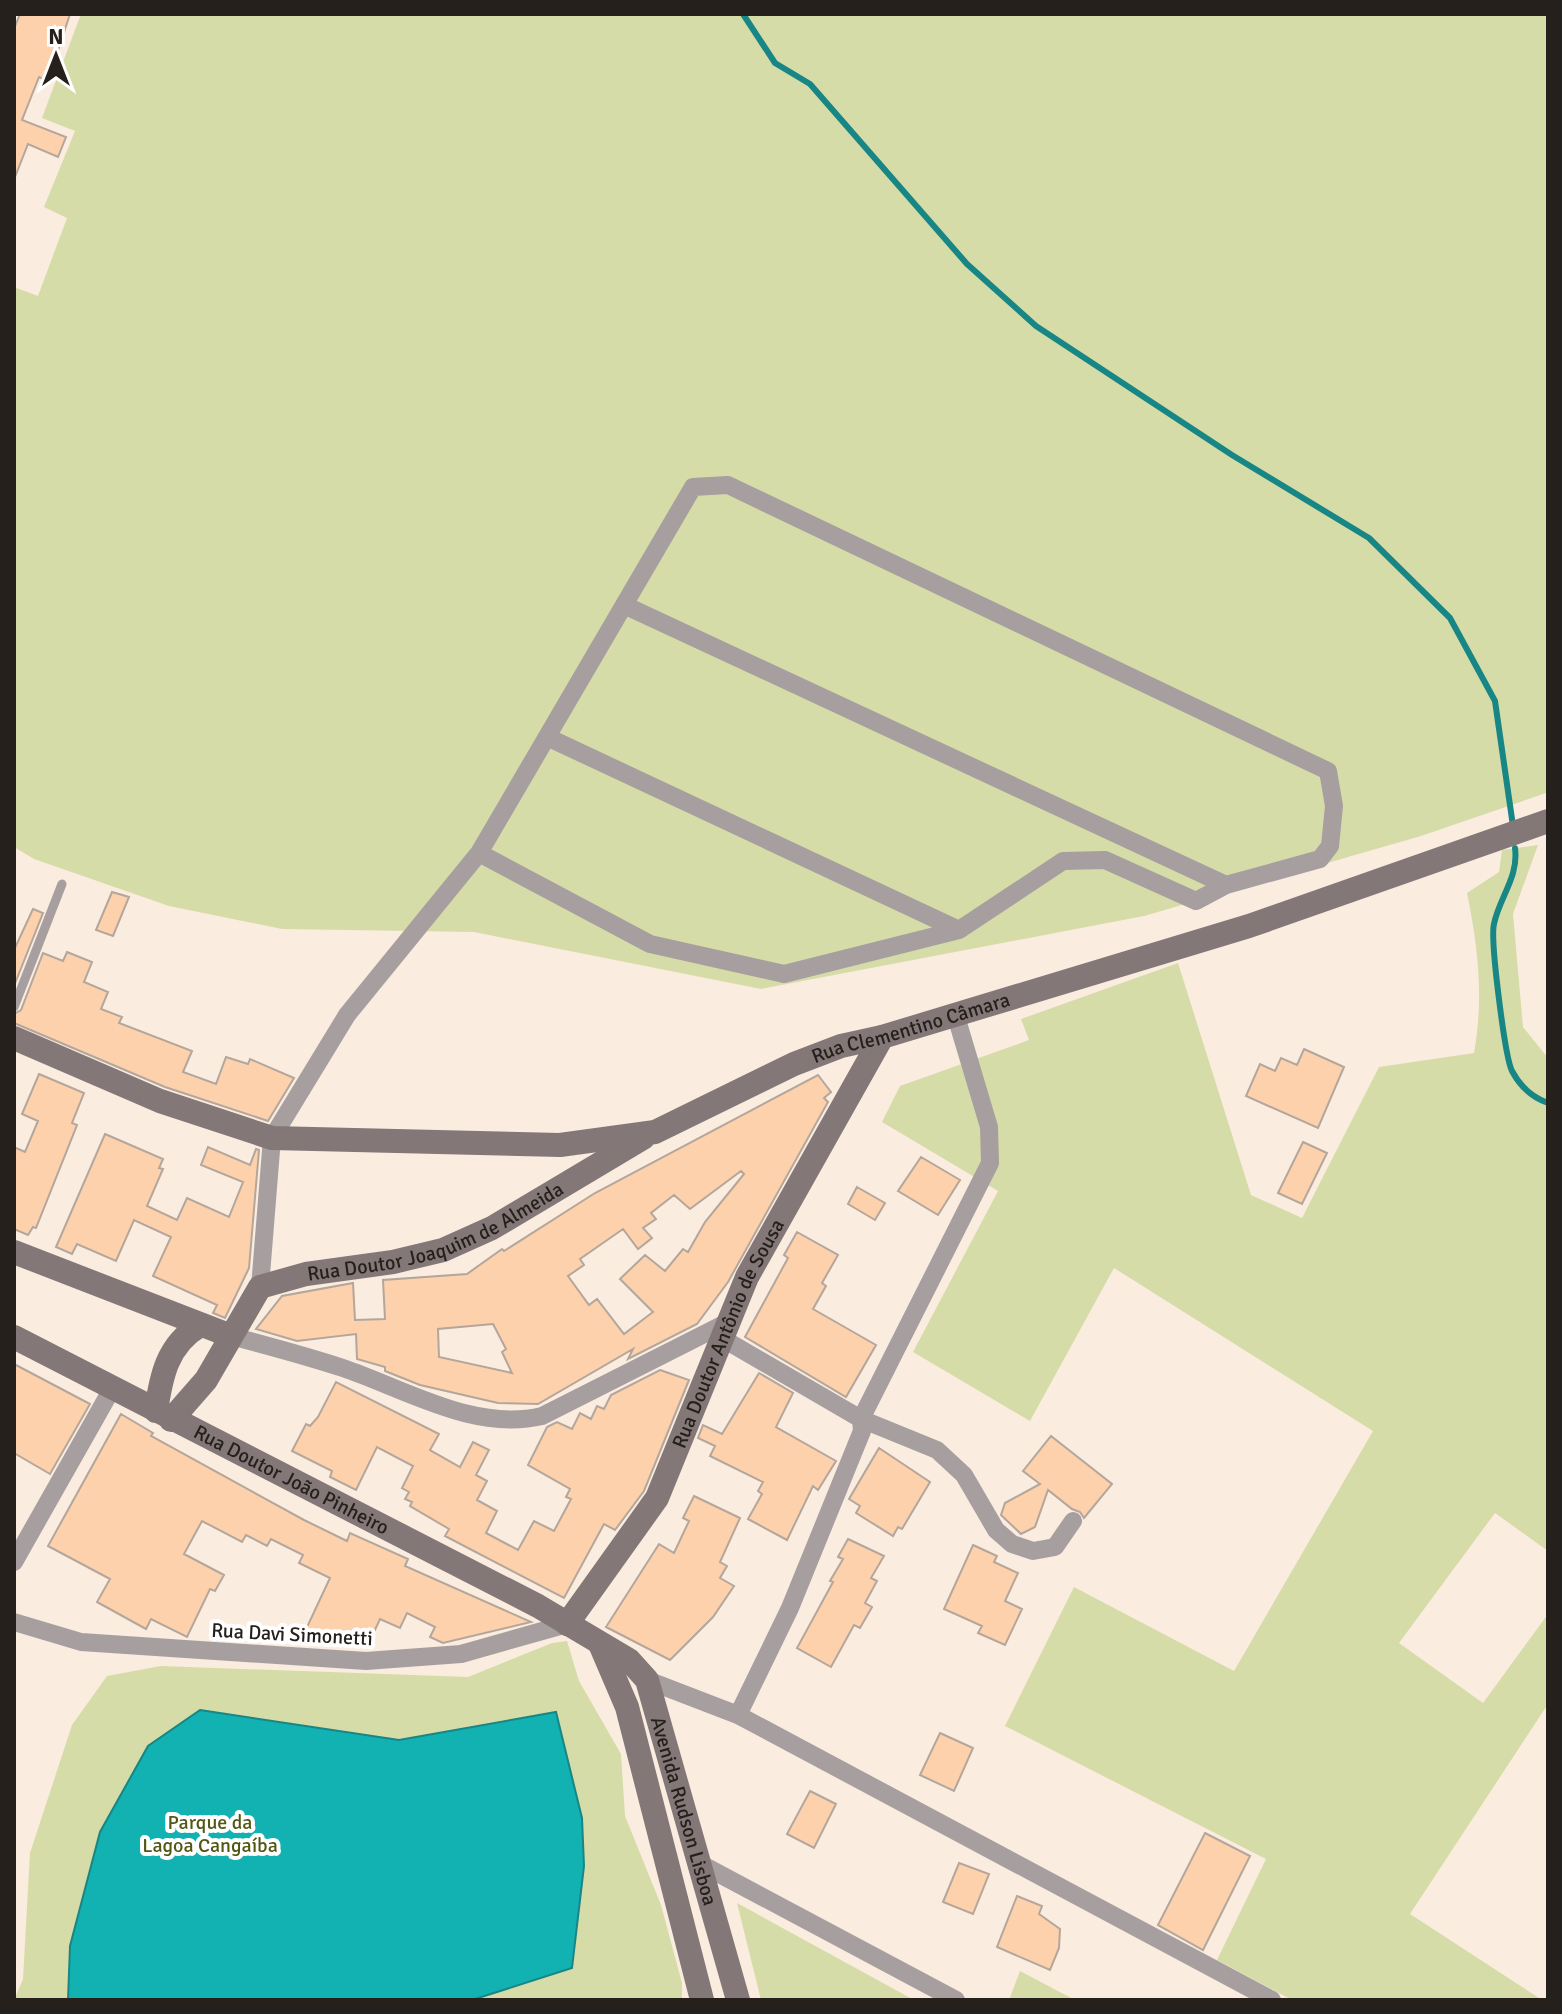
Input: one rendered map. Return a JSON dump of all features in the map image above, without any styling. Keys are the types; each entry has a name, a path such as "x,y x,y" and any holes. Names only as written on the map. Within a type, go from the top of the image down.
{"main road":[{"name":"Rua Clementino Câmara","path":"14,1038 160,1101 272,1138 560,1145 655,1132 794,1064 841,1046 882,1037 1249,926 1544,823"},
{"name":"Rua Doutor Antônio de Sousa","path":"567,1624 657,1498 723,1330 804,1171 882,1037"},
{"name":"Rua Doutor Joaquim de Almeida","path":"260,1287 306,1274 393,1262 443,1250 492,1228 655,1132"},
{"path":"14,1252 231,1336"},
{"path":"164,1415 206,1380 260,1287"},
{"path":"164,1415 172,1351 185,1334 199,1326"},
{"name":"Rua Doutor João Pinheiro","path":"14,1337 538,1606 567,1624"},
{"path":"567,1624 629,1660 647,1680"},
{"name":"Avenida Rudson Lisboa","path":"600,1644 627,1707 702,2000"},
{"name":"Avenida Rudson Lisboa","path":"647,1680 738,2000"}],"street":[{"path":"260,1287 272,1138 347,1015 479,853 693,487 728,485 1328,771 1334,806 1330,846 1320,859 1226,885 1196,901 1105,860 1063,861 959,930 784,974 650,944 479,853"},
{"path":"624,605 1226,885"},
{"path":"547,737 959,930"},
{"path":"738,1715 790,1608 862,1431 861,1419 990,1163 989,1127 955,1013"},
{"path":"231,1336 343,1368 467,1413 525,1420 554,1410 723,1330 861,1419 937,1450 964,1475 996,1530 1012,1544 1033,1551 1055,1547 1073,1521"},
{"path":"14,1562 113,1387"},
{"name":"Rua Davi Simonetti","path":"14,1622 81,1642 366,1661 461,1654 567,1624"},
{"path":"647,1680 738,1715 1272,2000"},
{"path":"697,1862 956,2000"}],"lane":[{"path":"14,1007 62,884"}],"green space":[{"path":"81,14 1548,14 1546,793 1421,836 1144,916 761,989 474,932 282,929 169,906 34,859 14,847 14,287 38,296 67,218 44,207 75,131 42,118"},
{"path":"1538,845 1513,914 1523,1027 1548,1058 1548,1551 1495,1513 1399,1643 1483,1703 1548,1614 1548,1704 1410,1914 1542,2000 1292,2000 1217,1960 1266,1859 1005,1726 1074,1587 1234,1671 1373,1431 1114,1268 1030,1421 913,1352 998,1191 882,1122 900,1086 1029,1040 1021,1019 1178,963 1251,1195 1302,1218 1379,1067 1474,1053 1479,1012 1478,972 1467,893 1499,872 1502,850"},
{"name":"Parque da Lagoa Cangaíba","path":"567,1641 579,1681 621,1754 625,1816 661,1905 682,1983 682,2000 14,2000 23,1979 30,1853 72,1725 107,1676 161,1666 468,1677 552,1643"},
{"path":"737,1903 914,2000 761,2000"},
{"path":"1020,1971 1075,2000 1009,2000"}],"water":[{"name":"Parque da Lagoa Cangaíba","path":"200,1710 399,1740 556,1712 582,1818 584,1866 572,1968 472,2000 68,2000 70,1946 100,1832 148,1746"}],"building":[{"path":"20,14 70,14 48,81 39,77 22,120 66,137 58,157 28,144 15,177 14,29"},
{"path":"112,892 129,897 113,936 96,930"},
{"path":"33,909 43,913 14,986 14,950"},
{"path":"67,952 92,962 84,982 108,992 101,1009 122,1017 119,1023 192,1051 183,1072 216,1084 226,1057 248,1064 250,1059 294,1078 268,1121 165,1087 14,1023 14,1014 21,1010 43,953 63,961"},
{"path":"1304,1049 1344,1067 1318,1128 1246,1096 1260,1064 1275,1071 1281,1058 1297,1065"},
{"path":"39,1074 84,1093 72,1123 77,1125 36,1228 33,1227 28,1235 14,1229 14,1147 25,1152 38,1121 22,1114"},
{"path":"818,1075 831,1092 824,1098 828,1102 728,1282 697,1324 628,1359 633,1349 538,1404 498,1403 420,1385 385,1371 385,1367 357,1359 356,1334 297,1341 256,1329 282,1296 353,1283 355,1320 385,1319 383,1280 467,1274 502,1249 504,1251 595,1193","holes":["741,1171 744,1174 705,1222 688,1252 683,1249 665,1271 645,1255 620,1279 653,1312 624,1334 597,1299 589,1305 568,1276 584,1265 580,1259 623,1229 638,1249 652,1238 643,1228 656,1219 651,1213 674,1195 690,1209","493,1324 506,1349 502,1352 512,1373 439,1357 438,1329"]},
{"path":"105,1134 163,1159 159,1168 163,1169 147,1206 177,1220 187,1198 229,1217 243,1182 201,1165 208,1147 250,1165 256,1149 259,1150 249,1268 225,1318 213,1313 217,1305 153,1276 171,1237 134,1220 116,1261 77,1244 72,1254 56,1247"},
{"path":"1303,1142 1327,1153 1302,1204 1278,1193"},
{"path":"921,1157 960,1180 938,1215 898,1191"},
{"path":"857,1187 885,1203 875,1220 848,1204"},
{"path":"797,1232 838,1255 822,1283 826,1286 813,1309 876,1345 846,1397 745,1337 788,1258 784,1255"},
{"path":"14,1364 90,1404 50,1474 14,1453"},
{"path":"660,1370 689,1380 644,1491 615,1530 604,1524 564,1598 445,1536 449,1529 410,1506 412,1502 405,1499 409,1492 402,1488 413,1466 377,1447 356,1490 330,1477 332,1471 292,1451 306,1424 310,1426 318,1417 336,1382 439,1434 430,1450 460,1467 473,1442 489,1450 476,1475 487,1481 477,1500 497,1511 486,1533 518,1550 534,1521 554,1531 571,1499 566,1497 570,1489 528,1465 547,1427 557,1422 572,1429 580,1413 591,1419 597,1406 604,1409 611,1395"},
{"path":"759,1373 793,1393 776,1427 836,1461 818,1490 813,1486 787,1540 748,1519 762,1494 758,1491 763,1482 710,1456 715,1446 698,1438 703,1425 722,1434"},
{"path":"121,1414 153,1433 151,1436 304,1520 347,1541 350,1533 408,1559 405,1566 531,1622 443,1643 430,1637 435,1627 407,1613 400,1628 380,1619 367,1647 300,1642 330,1578 299,1563 303,1555 271,1539 267,1546 246,1535 242,1542 202,1521 184,1554 224,1575 215,1591 210,1589 187,1637 151,1619 146,1629 97,1602 110,1579 48,1546"},
{"path":"1051,1436 1112,1484 1084,1518 1048,1490 1035,1527 1021,1534 1001,1515 1005,1503 1040,1484 1023,1471"},
{"path":"879,1448 930,1482 902,1529 898,1527 893,1536 856,1513 860,1506 849,1499"},
{"path":"694,1496 740,1518 720,1562 727,1566 720,1578 734,1586 713,1617 670,1660 606,1627 659,1544 674,1553 689,1521 683,1518"},
{"path":"848,1539 884,1556 871,1578 877,1581 865,1603 872,1607 860,1628 854,1625 831,1667 797,1648 833,1582 830,1581 843,1559 838,1557"},
{"path":"973,1545 997,1556 994,1562 1018,1573 1005,1601 1022,1609 1005,1645 978,1633 982,1626 944,1609"},
{"path":"940,1733 973,1748 954,1791 920,1775"},
{"path":"810,1791 836,1804 814,1848 787,1834"},
{"path":"1205,1833 1250,1856 1203,1950 1158,1925"},
{"path":"959,1863 989,1874 973,1914 943,1902"},
{"path":"1017,1896 1042,1906 1039,1914 1060,1929 1059,1948 1050,1970 997,1947"}],"waterway":[{"path":"743,14 775,63 810,84 967,264 1036,326 1232,455 1369,538 1450,618 1495,701 1513,826"},
{"path":"1515,848 1514,868 1494,924 1499,998 1512,1071 1527,1091 1548,1103"}]}
